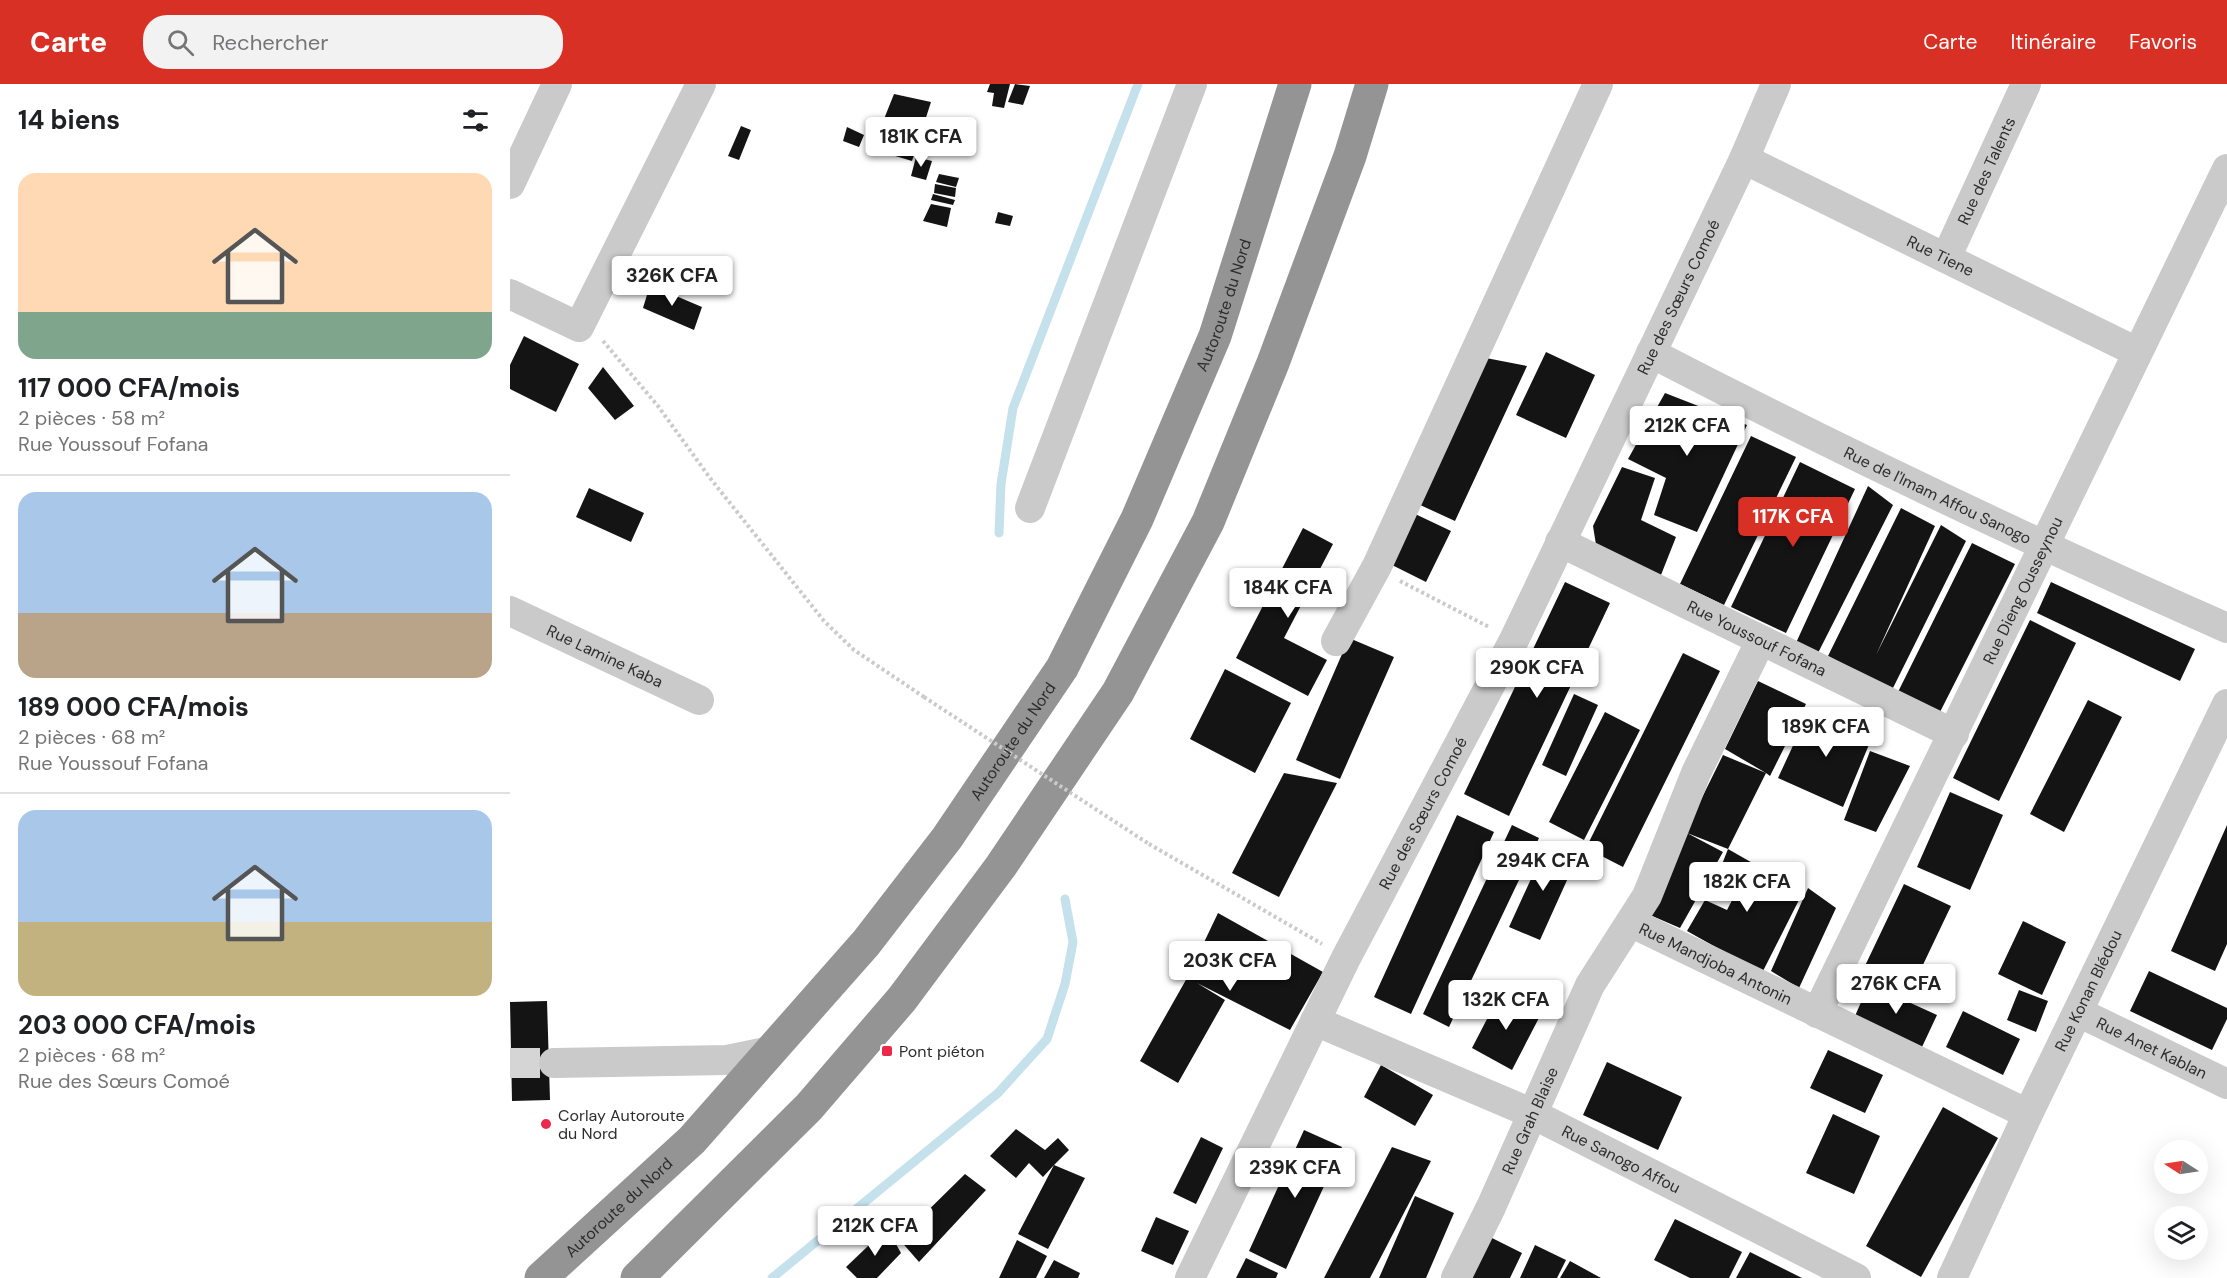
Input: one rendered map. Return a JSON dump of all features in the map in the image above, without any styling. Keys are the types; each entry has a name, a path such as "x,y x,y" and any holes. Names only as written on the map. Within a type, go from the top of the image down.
{"highway":[{"name":"Autoroute du Nord","path":"541,1278 692,1140 866,943 947,838 1062,668 1137,519 1215,336 1295,84"},
{"path":"637,1278 809,1107 903,999 1000,866 1118,692 1208,522 1274,363 1350,156 1372,84"}],"street":[{"path":"510,184 557,84"},
{"path":"510,294 579,327 701,84"},
{"path":"1030,508 1192,84"},
{"path":"1336,641 1377,566 1598,84"},
{"name":"Rue des Sœurs Comoé","path":"1190,1278 1346,958 1514,640 1744,159 1776,84"},
{"name":"Rue des Talents","path":"1946,258 2026,84"},
{"name":"Rue Tiene","path":"1744,159 2137,352"},
{"name":"Rue Dieng Ousseynou","path":"1818,1013 2227,169"},
{"name":"Rue de l'Imam Affou Sanogo","path":"1651,353 1760,410 2045,548 2227,628"},
{"name":"Rue Youssouf Fofana","path":"1560,542 1954,734"},
{"name":"Rue Lamine Kaba","path":"510,611 699,700"},
{"name":"Rue Grah Blaise","path":"1456,1278 1491,1207 1590,985 1632,923 1647,896 1696,773 1761,640"},
{"name":"Rue Konan Blédou","path":"1952,1278 2028,1114 2227,704"},
{"name":"Rue Mandjoba Antonin","path":"1632,923 2028,1114"},
{"name":"Rue Anet Kablan","path":"2078,1012 2227,1084"},
{"name":"Rue Sanogo Affou","path":"1315,1021 1532,1113 1856,1278"},
{"path":"554,1063 727,1060 771,1051"}],"path":[{"path":"579,327 601,339 658,406 711,478 824,621 854,650 1149,844 1346,958"},
{"path":"1377,566 1388,575 1514,640"}],"building":[{"path":"990,84 1010,84 1004,108 992,106 994,93 987,92"},
{"path":"1015,84 1030,86 1023,105 1008,102"},
{"path":"894,94 931,102 912,161 872,149"},
{"path":"741,126 751,130 739,160 728,156"},
{"path":"847,127 864,135 859,147 843,141"},
{"path":"916,157 932,161 926,180 911,176"},
{"path":"939,174 959,178 956,187 936,182"},
{"path":"935,184 956,188 955,197 934,193"},
{"path":"933,194 955,200 953,205 931,200"},
{"path":"931,204 951,208 947,227 923,221"},
{"path":"998,212 1013,216 1010,226 995,223"},
{"path":"650,285 702,307 694,330 643,308"},
{"path":"524,336 579,364 556,412 510,389 510,365"},
{"path":"1546,352 1595,375 1566,438 1516,415"},
{"path":"1486,358 1527,366 1455,521 1418,504"},
{"path":"603,367 634,406 615,420 588,388"},
{"path":"1665,393 1747,425 1697,532 1654,515 1666,478 1628,459"},
{"path":"1751,436 1796,457 1724,605 1680,584"},
{"path":"1800,462 1855,489 1786,633 1731,607"},
{"path":"1622,467 1655,478 1641,520 1676,537 1659,580 1597,551 1593,526"},
{"path":"1868,486 1893,505 1818,653 1795,645"},
{"path":"589,488 644,513 631,542 576,517"},
{"path":"1901,508 1935,526 1876,655 1941,525 1966,541 1892,690 1828,656"},
{"path":"1411,512 1451,531 1426,582 1386,562"},
{"path":"1303,528 1333,544 1284,638 1327,660 1308,696 1236,658"},
{"path":"1972,543 2015,564 1939,714 1897,694"},
{"path":"1565,582 1610,603 1509,816 1464,794"},
{"path":"2051,582 2195,649 2180,681 2037,613"},
{"path":"2030,620 2076,643 1999,801 1953,778"},
{"path":"1349,638 1394,657 1340,779 1296,760"},
{"path":"1683,653 1720,671 1623,867 1586,848"},
{"path":"1225,669 1291,703 1255,773 1190,739"},
{"path":"1758,681 1806,704 1770,776 1725,749"},
{"path":"1574,694 1598,705 1566,776 1542,765"},
{"path":"2088,700 2122,717 2064,832 2030,814"},
{"path":"1810,709 1873,735 1843,807 1778,778"},
{"path":"1605,712 1640,730 1584,840 1549,822"},
{"path":"1870,751 1910,766 1876,832 1844,820"},
{"path":"1723,755 1766,773 1728,849 1687,833 1723,852 1680,928 1650,915 1685,832"},
{"path":"1284,773 1337,783 1279,897 1232,873"},
{"path":"1950,792 2003,815 1970,890 1917,867"},
{"path":"1457,815 1494,832 1411,1014 1374,997"},
{"path":"1512,825 1539,838 1449,1027 1423,1014"},
{"path":"2227,825 2227,944 2215,971 2171,951"},
{"path":"1547,844 1577,858 1540,940 1509,927"},
{"path":"1728,849 1803,892 1762,973 1687,931 1705,900 1727,910 1739,887 1715,882"},
{"path":"1904,884 1951,906 1910,992 1863,970"},
{"path":"1808,888 1836,908 1799,988 1771,971"},
{"path":"1218,913 1323,972 1290,1030 1197,983 1225,1000 1178,1083 1140,1061 1187,978"},
{"path":"2023,921 2066,942 2042,995 1998,974"},
{"path":"2149,971 2227,1008 2227,1019 2212,1050 2130,1011"},
{"path":"1869,984 1937,1015 1922,1047 1855,1016"},
{"path":"2019,990 2048,1001 2036,1032 2007,1020"},
{"path":"1501,992 1541,1014 1512,1070 1472,1048"},
{"path":"547,1001 550,1100 512,1101 510,1002"},
{"path":"1963,1011 2020,1039 2003,1075 1946,1047"},
{"path":"1828,1050 1883,1075 1865,1113 1810,1088"},
{"path":"1607,1062 1682,1097 1658,1150 1583,1115"},
{"path":"1381,1065 1433,1095 1415,1126 1364,1097"},
{"path":"1943,1107 1998,1138 1921,1277 1866,1246"},
{"path":"1833,1114 1880,1136 1854,1194 1806,1173"},
{"path":"1016,1129 1045,1150 1058,1138 1069,1150 1043,1177 1029,1163 1016,1178 990,1156"},
{"path":"1304,1130 1342,1147 1286,1269 1249,1251"},
{"path":"1201,1137 1223,1148 1196,1204 1173,1193"},
{"path":"1392,1147 1431,1161 1370,1278 1324,1278"},
{"path":"1054,1165 1085,1178 1048,1249 1018,1234"},
{"path":"965,1174 986,1190 919,1262 899,1239"},
{"path":"1415,1196 1454,1213 1426,1278 1379,1278"},
{"path":"1156,1217 1189,1231 1173,1265 1141,1251"},
{"path":"1675,1219 1742,1252 1729,1278 1690,1278 1654,1260"},
{"path":"887,1228 901,1253 877,1278 857,1278 846,1267"},
{"path":"1484,1234 1522,1253 1510,1278 1462,1278"},
{"path":"1017,1240 1047,1256 1036,1278 999,1278"},
{"path":"1535,1245 1566,1260 1557,1278 1520,1278"},
{"path":"1750,1252 1802,1278 1736,1278"},
{"path":"1246,1258 1278,1273 1276,1278 1236,1278"},
{"path":"1054,1260 1080,1273 1078,1278 1044,1278"},
{"path":"1570,1261 1601,1278 1560,1278"}],"waterway":[{"path":"999,533 1001,484 1013,408 1138,84"},
{"path":"772,1278 998,1093 1047,1039 1065,984 1073,942 1065,899"}],"tunnel":[{"path":"510,1063 554,1063"}],"place":[{"name":"Pont piéton","path":"887,1051"},
{"name":"Corlay Autoroute du Nord","path":"546,1124"}]}
